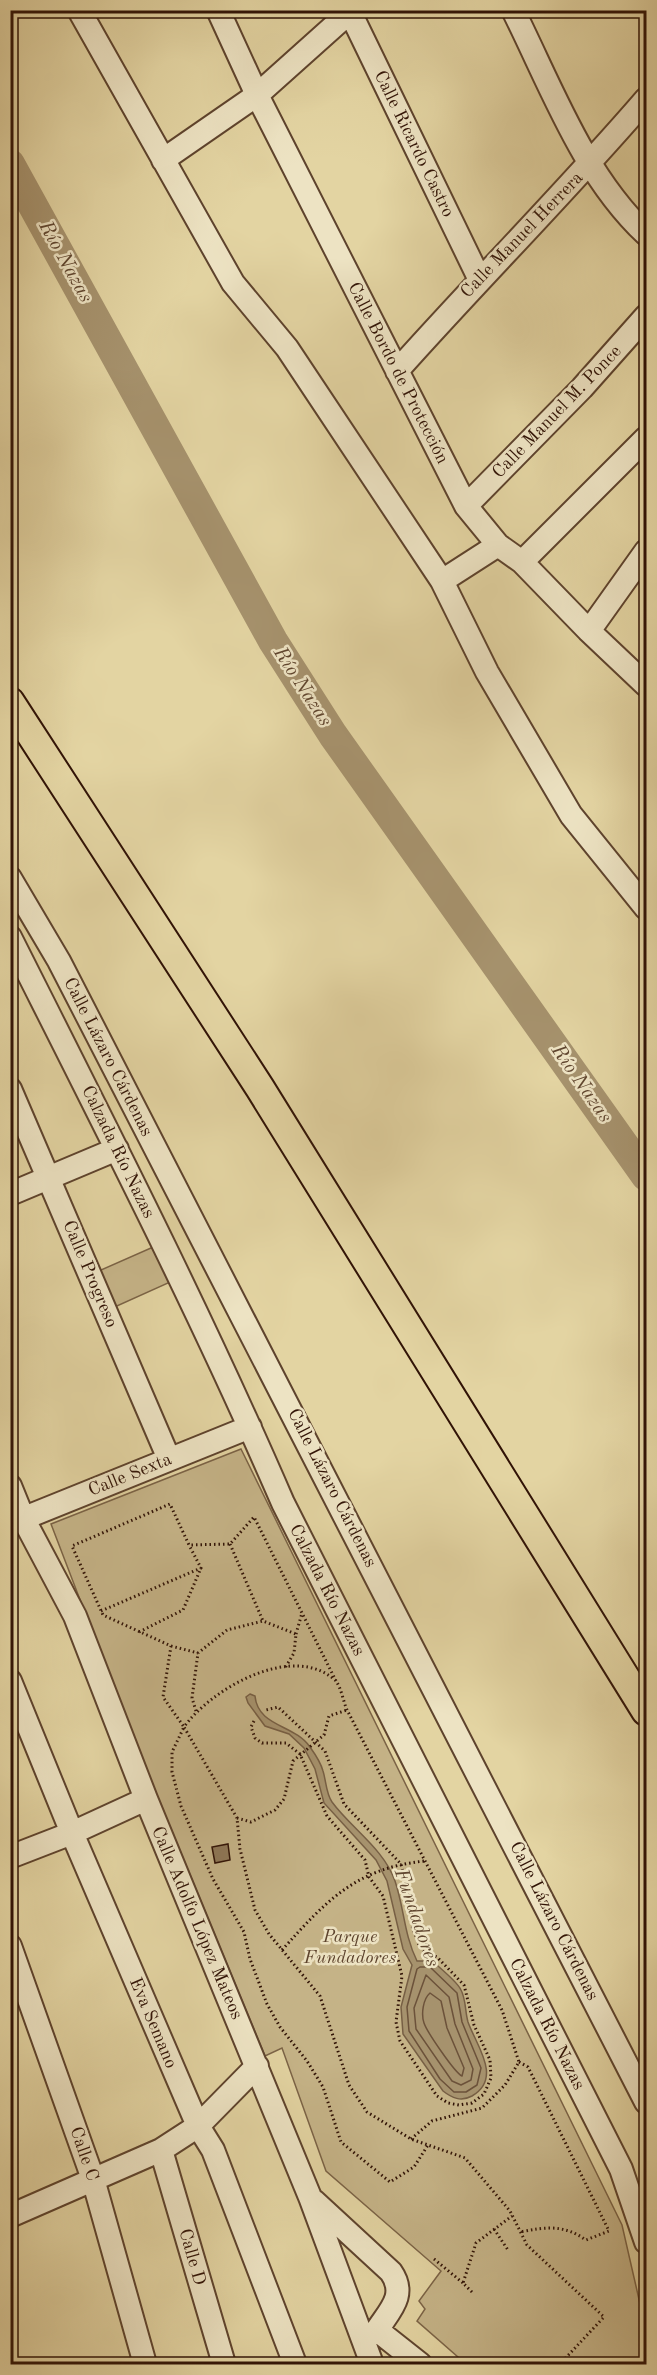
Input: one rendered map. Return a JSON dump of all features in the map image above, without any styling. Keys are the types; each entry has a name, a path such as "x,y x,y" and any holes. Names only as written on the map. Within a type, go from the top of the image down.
{"main road":[{"path":"10,702 260,1088 646,1711"}],"street":[{"path":"79,10 233,283 287,348 442,580 487,672 570,815 646,908"},
{"name":"Calle Bordo de Protección","path":"218,10 257,95 466,506 498,545 522,562 589,631 644,677"},
{"path":"513,10 590,164 630,219 646,234"},
{"path":"163,160 257,95 350,11"},
{"name":"Calle Ricardo Castro","path":"350,11 479,278"},
{"name":"Calle Manuel Herrera","path":"397,371 479,278 590,164 646,99"},
{"name":"Calle Manuel M. Ponce","path":"466,506 582,388 646,316"},
{"path":"522,562 646,438"},
{"path":"442,580 498,545"},
{"path":"589,631 646,551"},
{"name":"Calle Lázaro Cárdenas","path":"10,879 59,962 646,2102"},
{"name":"Calzada Río Nazas","path":"10,937 117,1149 250,1428 283,1503 621,2169 646,2242"},
{"name":"Calle Progreso","path":"10,1089 169,1459"},
{"path":"10,1194 117,1149"},
{"name":"Calle Sexta","path":"17,1521 250,1428"},
{"name":"Calle Adolfo López Mateos","path":"10,1486 17,1521 75,1616 146,1799 310,2197 369,2352"},
{"name":"Eva Semano","path":"10,1681 72,1833 198,2126 213,2150 295,2364"},
{"path":"10,1857 72,1833 146,1799"},
{"name":"Calle C","path":"10,1946 93,2179 146,2364"},
{"path":"10,2216 161,2150 198,2126 257,2066"},
{"name":"Calle D","path":"161,2150 224,2364"},
{"path":"310,2197 391,2272 399,2283 398,2296 369,2352 420,2364"}],"path":[{"path":"198,1653 171,1646 102,1615 72,1546 170,1504 201,1568"},
{"path":"189,1545 230,1544 254,1517 336,1681 347,1710 502,2010 519,2062 528,2067 609,2231 586,2240 572,2230 559,2227 520,2232"},
{"path":"230,1544 263,1621"},
{"path":"100,1611 201,1568"},
{"path":"140,1632 183,1610 201,1568"},
{"path":"285,1668 294,1653 302,1613"},
{"path":"195,1711 192,1698 198,1653 227,1630 263,1621 296,1634"},
{"path":"171,1646 163,1697 184,1727 237,1818 240,1849 255,1910 282,1950 320,1996 349,2085 368,2112 411,2139 465,2158 512,2216 527,2246 604,2317 560,2364"},
{"path":"336,1681 322,1672 297,1667 285,1668 256,1672 220,1691 195,1711 184,1727 172,1752 172,1772 181,1806 213,1879 244,1932 250,1959 267,2004 280,2027 308,2061 322,2087 340,2142 390,2182 414,2167 428,2145"},
{"path":"254,1721 251,1727 255,1738 262,1743 286,1743 302,1753 318,1802 327,1816 365,1860 369,1877 383,1896 402,1976 396,2022 400,2041 438,2096 448,2103 472,2103 484,2094 491,2078 490,2060 474,2025 464,1985 436,1957 421,1950 412,1926 410,1902 401,1864 344,1804 325,1751 278,1707 266,1710"},
{"path":"237,1818 251,1822 275,1810 284,1799 293,1761 324,1735 329,1716 347,1710"},
{"path":"282,1950 341,1890 356,1880 401,1864 425,1861"},
{"path":"411,2139 432,2121 482,2108 505,2085 519,2062"},
{"path":"463,2283 476,2243 512,2216"},
{"path":"494,2229 508,2250"},
{"path":"434,2259 472,2292"}],"green space":[{"path":"160,1244 177,1279 108,1310 92,1274"},
{"name":"Parque Fundadores","path":"241,1449 622,2225 646,2330 646,2364 466,2364 417,2321 425,2309 419,2301 441,2271 326,2171 282,2048 265,2056 128,1725 51,1524"}],"water":[{"path":"250,1694 255,1696 263,1714 303,1739 310,1747 322,1768 330,1799 390,1869 398,1891 409,1941 417,1961 432,1961 461,1990 468,2022 485,2061 486,2080 481,2089 472,2096 464,2099 457,2098 443,2091 403,2034 401,2007 412,1965 403,1949 387,1881 376,1860 324,1803 315,1769 304,1748 289,1734 265,1726 248,1703 246,1697"}],"building":[{"path":"228,1844 230,1860 215,1863 212,1847"}],"waterway":[{"name":"Río Nazas","path":"10,164 273,641 333,735 646,1176"}],"water label":[{"name":"Fundadores","path":"416,1918"}]}
